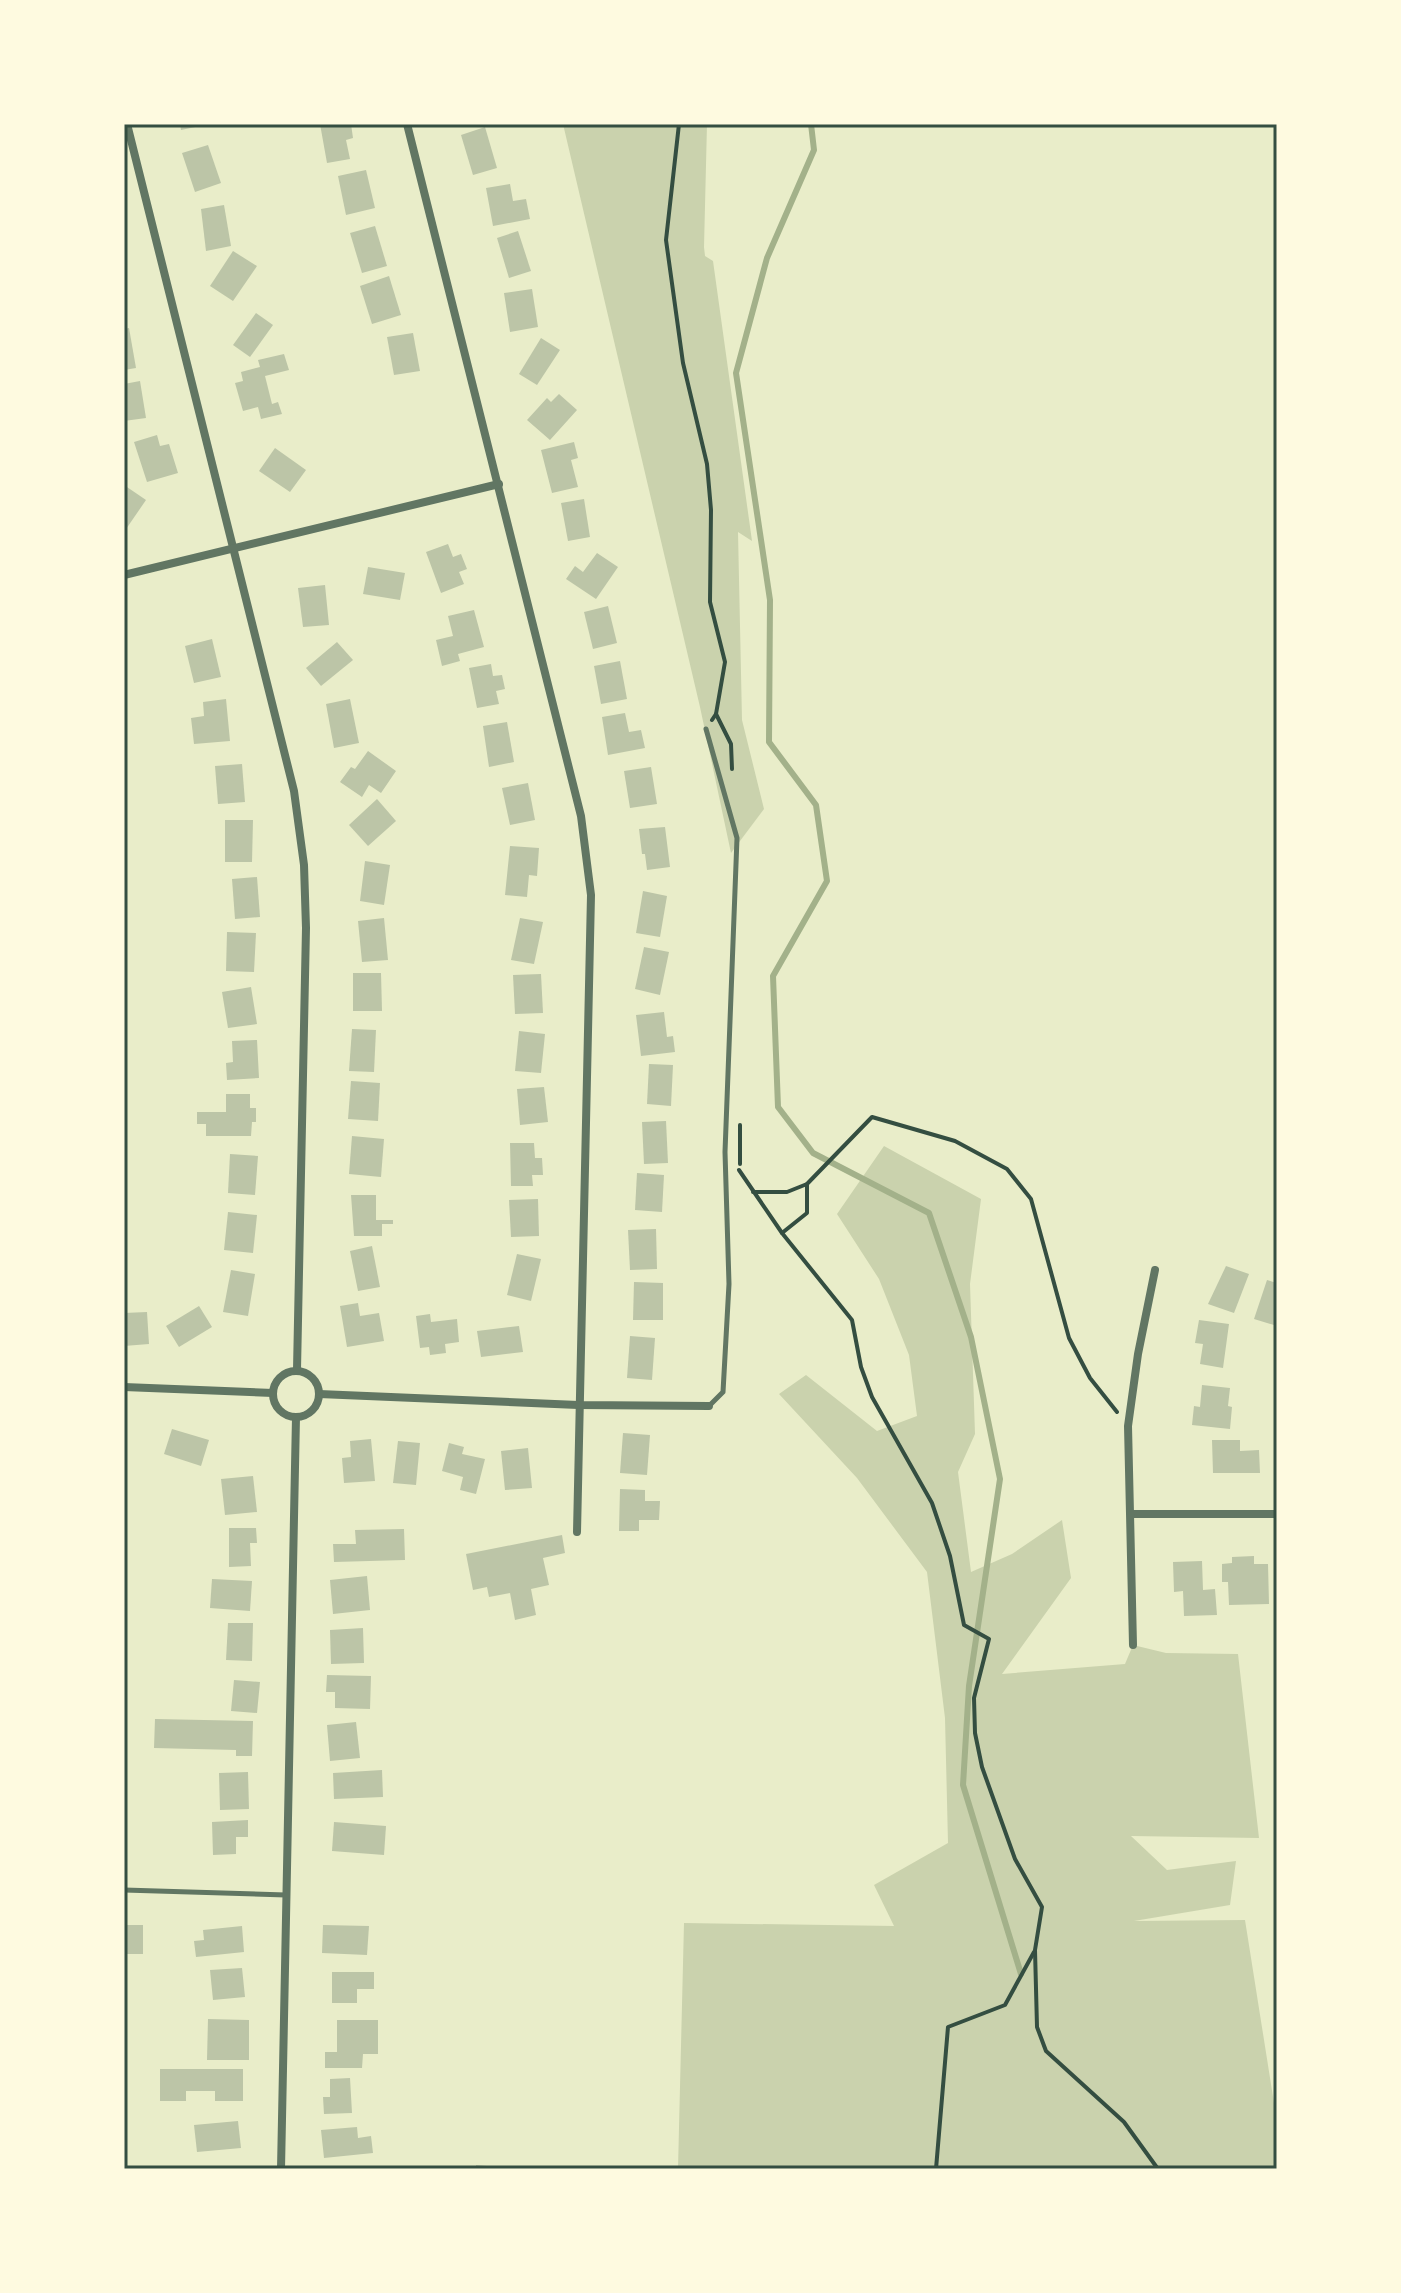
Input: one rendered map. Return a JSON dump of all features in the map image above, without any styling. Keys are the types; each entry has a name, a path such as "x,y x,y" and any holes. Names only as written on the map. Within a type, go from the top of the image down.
{"street":[{"path":"127,124 294,791 304,865 305,944 297,1370"},
{"path":"407,124 581,816 591,895 577,1532"},
{"path":"124,575 499,484"},
{"path":"1133,1645 1128,1426 1138,1354 1155,1270"},
{"path":"297,1370 310,1375 319,1394 315,1408 296,1417 282,1413 273,1393 274,1386 283,1375 297,1370"},
{"path":"124,1387 273,1393"},
{"path":"319,1394 578,1405 709,1406"},
{"path":"281,2169 296,1417"},
{"path":"1132,1514 1277,1514"}],"lane":[{"path":"706,729 737,838 725,1152 729,1284 723,1392 709,1406"},
{"path":"124,1890 286,1895"}],"path":[{"path":"679,124 666,240 683,363 707,464 711,510 710,602 725,662 716,714"},
{"path":"753,1192 787,1192 807,1184 872,1117 955,1141 1007,1169 1031,1199 1069,1338 1090,1378 1128,1426"},
{"path":"725,1152 782,1233 852,1320 861,1367 872,1397 932,1503 950,1556 964,1625 989,1639 974,1698 975,1733 982,1767 1015,1859 1042,1907 1035,1950 1037,2027 1046,2051 1124,2122 1158,2169"},
{"path":"782,1233 807,1213 807,1184"},
{"path":"936,2169 948,2027 1005,2005 1035,1950"}],"green space":[{"path":"563,124 707,124 704,247 705,256 713,261 752,541 738,532 742,720 764,809 731,853 700,707"},
{"path":"884,1146 981,1199 970,1284 975,1434 958,1472 971,1572 1012,1554 1062,1520 1071,1578 1002,1674 1125,1664 1133,1645 1166,1653 1238,1654 1259,1838 1131,1836 1167,1870 1236,1861 1230,1905 1134,1921 1245,1920 1277,2122 1277,2169 678,2169 684,1923 894,1926 874,1885 948,1843 945,1718 927,1572 857,1478 779,1394 806,1375 877,1431 917,1416 909,1355 879,1279 837,1214"}],"building":[{"path":"180,124 204,124 205,125 181,130"},
{"path":"320,124 351,124 353,138 346,140 350,159 327,163"},
{"path":"485,127 497,168 473,175 461,135"},
{"path":"208,145 221,183 195,192 182,153"},
{"path":"366,170 375,208 346,215 338,176"},
{"path":"510,184 513,201 526,199 530,219 493,226 486,188"},
{"path":"224,205 231,246 206,251 201,209"},
{"path":"375,226 387,266 362,273 350,233"},
{"path":"518,231 531,271 509,278 497,238"},
{"path":"233,251 257,266 233,301 210,286"},
{"path":"389,276 401,315 372,324 360,286"},
{"path":"532,289 538,327 510,332 504,293"},
{"path":"256,313 273,325 250,357 233,345"},
{"path":"129,328 136,368 124,370 124,329"},
{"path":"413,333 420,371 394,375 387,337"},
{"path":"541,338 560,350 537,385 519,374"},
{"path":"284,354 289,370 265,376 272,404 278,402 282,414 261,419 258,407 243,411 235,383 243,381 241,372 260,367 258,360"},
{"path":"140,381 146,418 124,421 124,384"},
{"path":"559,394 577,410 550,440 527,420 547,398 551,402"},
{"path":"157,435 160,446 169,444 178,473 147,482 134,442"},
{"path":"574,442 578,458 571,460 578,487 552,493 541,450"},
{"path":"275,448 306,470 290,492 259,471"},
{"path":"124,485 146,500 124,532"},
{"path":"584,499 590,537 568,541 561,503"},
{"path":"448,544 453,557 461,554 467,569 459,572 464,584 441,593 426,552"},
{"path":"597,553 618,567 596,599 566,579 575,566 583,572"},
{"path":"368,567 405,573 400,600 363,594"},
{"path":"325,585 329,625 303,627 298,588"},
{"path":"608,606 617,643 593,649 584,612"},
{"path":"474,610 484,647 458,654 460,661 442,666 436,640 453,636 448,616"},
{"path":"212,639 221,677 194,683 185,646"},
{"path":"337,642 353,660 321,686 306,668"},
{"path":"620,661 627,699 601,704 594,666"},
{"path":"491,664 493,676 502,675 505,689 496,691 499,704 477,708 469,668"},
{"path":"226,699 230,741 194,744 191,718 204,716 203,702"},
{"path":"350,699 359,743 334,748 326,704"},
{"path":"625,713 629,732 641,730 645,748 608,755 602,717"},
{"path":"507,722 514,762 489,767 483,726"},
{"path":"368,751 396,771 381,793 369,785 362,797 340,782 351,767 355,769"},
{"path":"242,764 245,802 218,804 215,766"},
{"path":"651,767 657,804 630,808 624,771"},
{"path":"528,783 535,820 510,825 502,788"},
{"path":"377,799 396,821 368,846 349,825"},
{"path":"225,820 253,820 252,862 225,862"},
{"path":"665,827 670,867 647,870 639,829"},
{"path":"510,846 539,848 537,876 529,875 527,897 505,895"},
{"path":"365,861 390,865 384,905 360,901"},
{"path":"257,877 260,917 235,919 232,879"},
{"path":"643,891 667,896 660,937 636,933"},
{"path":"384,918 388,960 362,962 358,921"},
{"path":"520,918 543,922 534,964 511,960"},
{"path":"227,932 256,933 254,972 226,971"},
{"path":"644,947 669,952 660,995 635,989"},
{"path":"353,973 381,973 382,1011 353,1011"},
{"path":"541,974 543,1013 515,1014 513,975"},
{"path":"251,987 257,1024 228,1028 222,992"},
{"path":"664,1012 667,1037 673,1036 675,1052 641,1056 636,1015"},
{"path":"352,1029 376,1030 374,1072 349,1071"},
{"path":"519,1031 545,1034 541,1073 515,1071"},
{"path":"257,1040 259,1078 227,1080 226,1063 233,1062 232,1041"},
{"path":"649,1064 673,1065 671,1106 647,1104"},
{"path":"351,1081 380,1083 378,1121 348,1119"},
{"path":"544,1087 548,1122 520,1125 517,1089"},
{"path":"226,1094 250,1094 250,1108 256,1108 256,1122 252,1122 251,1136 206,1136 206,1124 197,1124 197,1112 226,1112"},
{"path":"666,1121 668,1163 644,1164 642,1122"},
{"path":"352,1136 384,1139 381,1177 349,1174"},
{"path":"510,1143 534,1143 535,1158 542,1158 543,1175 532,1175 533,1186 511,1186"},
{"path":"230,1154 258,1156 255,1195 228,1193"},
{"path":"637,1173 664,1175 662,1212 635,1210"},
{"path":"351,1195 376,1195 376,1220 393,1220 393,1224 382,1224 382,1236 354,1236"},
{"path":"538,1199 539,1236 511,1237 509,1200"},
{"path":"228,1212 257,1215 253,1253 224,1250"},
{"path":"656,1229 657,1269 630,1270 628,1230"},
{"path":"372,1246 380,1287 358,1291 350,1251"},
{"path":"517,1254 541,1259 531,1301 507,1295"},
{"path":"1226,1266 1249,1274 1234,1313 1208,1304"},
{"path":"231,1270 255,1274 248,1316 223,1312"},
{"path":"1267,1280 1277,1283 1277,1326 1254,1319"},
{"path":"634,1282 663,1283 663,1320 633,1320"},
{"path":"358,1303 360,1316 379,1313 384,1341 347,1347 340,1306"},
{"path":"199,1306 212,1327 179,1347 166,1326"},
{"path":"147,1312 149,1344 124,1346 124,1313"},
{"path":"430,1314 431,1322 457,1319 459,1342 445,1344 446,1353 430,1355 429,1347 420,1348 416,1316"},
{"path":"1199,1320 1229,1324 1223,1368 1200,1364 1203,1344 1195,1343"},
{"path":"519,1326 523,1352 481,1357 477,1331"},
{"path":"630,1336 655,1338 652,1380 627,1378"},
{"path":"1202,1385 1230,1388 1230,1429 1192,1425 1194,1406 1200,1407"},
{"path":"172,1429 209,1440 201,1466 164,1454"},
{"path":"623,1433 650,1435 647,1475 620,1473"},
{"path":"371,1439 375,1481 344,1483 342,1458 351,1457 350,1441"},
{"path":"1212,1440 1240,1440 1240,1451 1259,1450 1260,1473 1213,1473"},
{"path":"398,1441 420,1443 416,1485 393,1483"},
{"path":"449,1443 464,1447 462,1454 485,1459 476,1494 460,1490 463,1477 442,1471"},
{"path":"528,1448 532,1488 505,1490 501,1451"},
{"path":"253,1476 257,1512 225,1515 221,1479"},
{"path":"620,1489 645,1490 645,1501 660,1501 659,1520 639,1520 639,1531 619,1531"},
{"path":"229,1528 256,1528 257,1543 250,1543 251,1566 229,1567"},
{"path":"404,1529 405,1560 334,1562 333,1544 356,1544 355,1530"},
{"path":"562,1535 565,1553 543,1558 549,1585 531,1589 536,1615 515,1620 510,1593 489,1597 487,1587 473,1590 466,1554"},
{"path":"1254,1556 1254,1564 1268,1564 1269,1604 1229,1605 1228,1582 1222,1582 1222,1564 1232,1563 1232,1557"},
{"path":"1202,1561 1203,1590 1215,1589 1217,1615 1184,1616 1183,1591 1174,1592 1173,1562"},
{"path":"367,1576 370,1610 333,1614 330,1580"},
{"path":"212,1579 252,1581 250,1611 210,1608"},
{"path":"228,1623 253,1623 252,1661 226,1660"},
{"path":"363,1628 364,1663 331,1664 330,1630"},
{"path":"327,1675 371,1676 370,1709 335,1708 335,1692 326,1692"},
{"path":"234,1680 260,1682 257,1713 231,1711"},
{"path":"155,1719 253,1721 252,1756 236,1756 236,1750 154,1748"},
{"path":"356,1722 360,1758 330,1761 327,1725"},
{"path":"382,1770 383,1797 334,1799 333,1773"},
{"path":"248,1772 249,1809 220,1810 219,1773"},
{"path":"248,1820 248,1837 236,1837 236,1854 213,1855 212,1822"},
{"path":"334,1822 386,1826 384,1855 332,1851"},
{"path":"124,1925 143,1925 143,1954 124,1954"},
{"path":"323,1925 369,1926 367,1955 322,1953"},
{"path":"242,1926 244,1952 196,1957 194,1941 204,1940 203,1930"},
{"path":"242,1968 245,1997 213,2000 210,1970"},
{"path":"332,1972 374,1972 374,1989 357,1989 357,2003 332,2003"},
{"path":"208,2019 249,2020 249,2060 207,2060"},
{"path":"337,2020 378,2020 378,2054 363,2054 362,2068 325,2068 325,2052 337,2052"},
{"path":"160,2069 243,2069 243,2101 215,2101 215,2091 186,2091 186,2101 160,2101"},
{"path":"350,2078 352,2113 324,2114 323,2097 330,2097 330,2079"},
{"path":"238,2121 241,2148 197,2152 194,2125"},
{"path":"357,2127 358,2138 371,2136 373,2153 324,2158 321,2130"},
{"path":"476,2165 498,2167 498,2169 476,2169"}],"waterway":[{"path":"811,124 814,150 767,258 736,373 770,600 769,742 816,805 827,881 773,976 778,1107 813,1153 929,1213 971,1337 1000,1479 969,1686 963,1785 1021,1974"}]}
